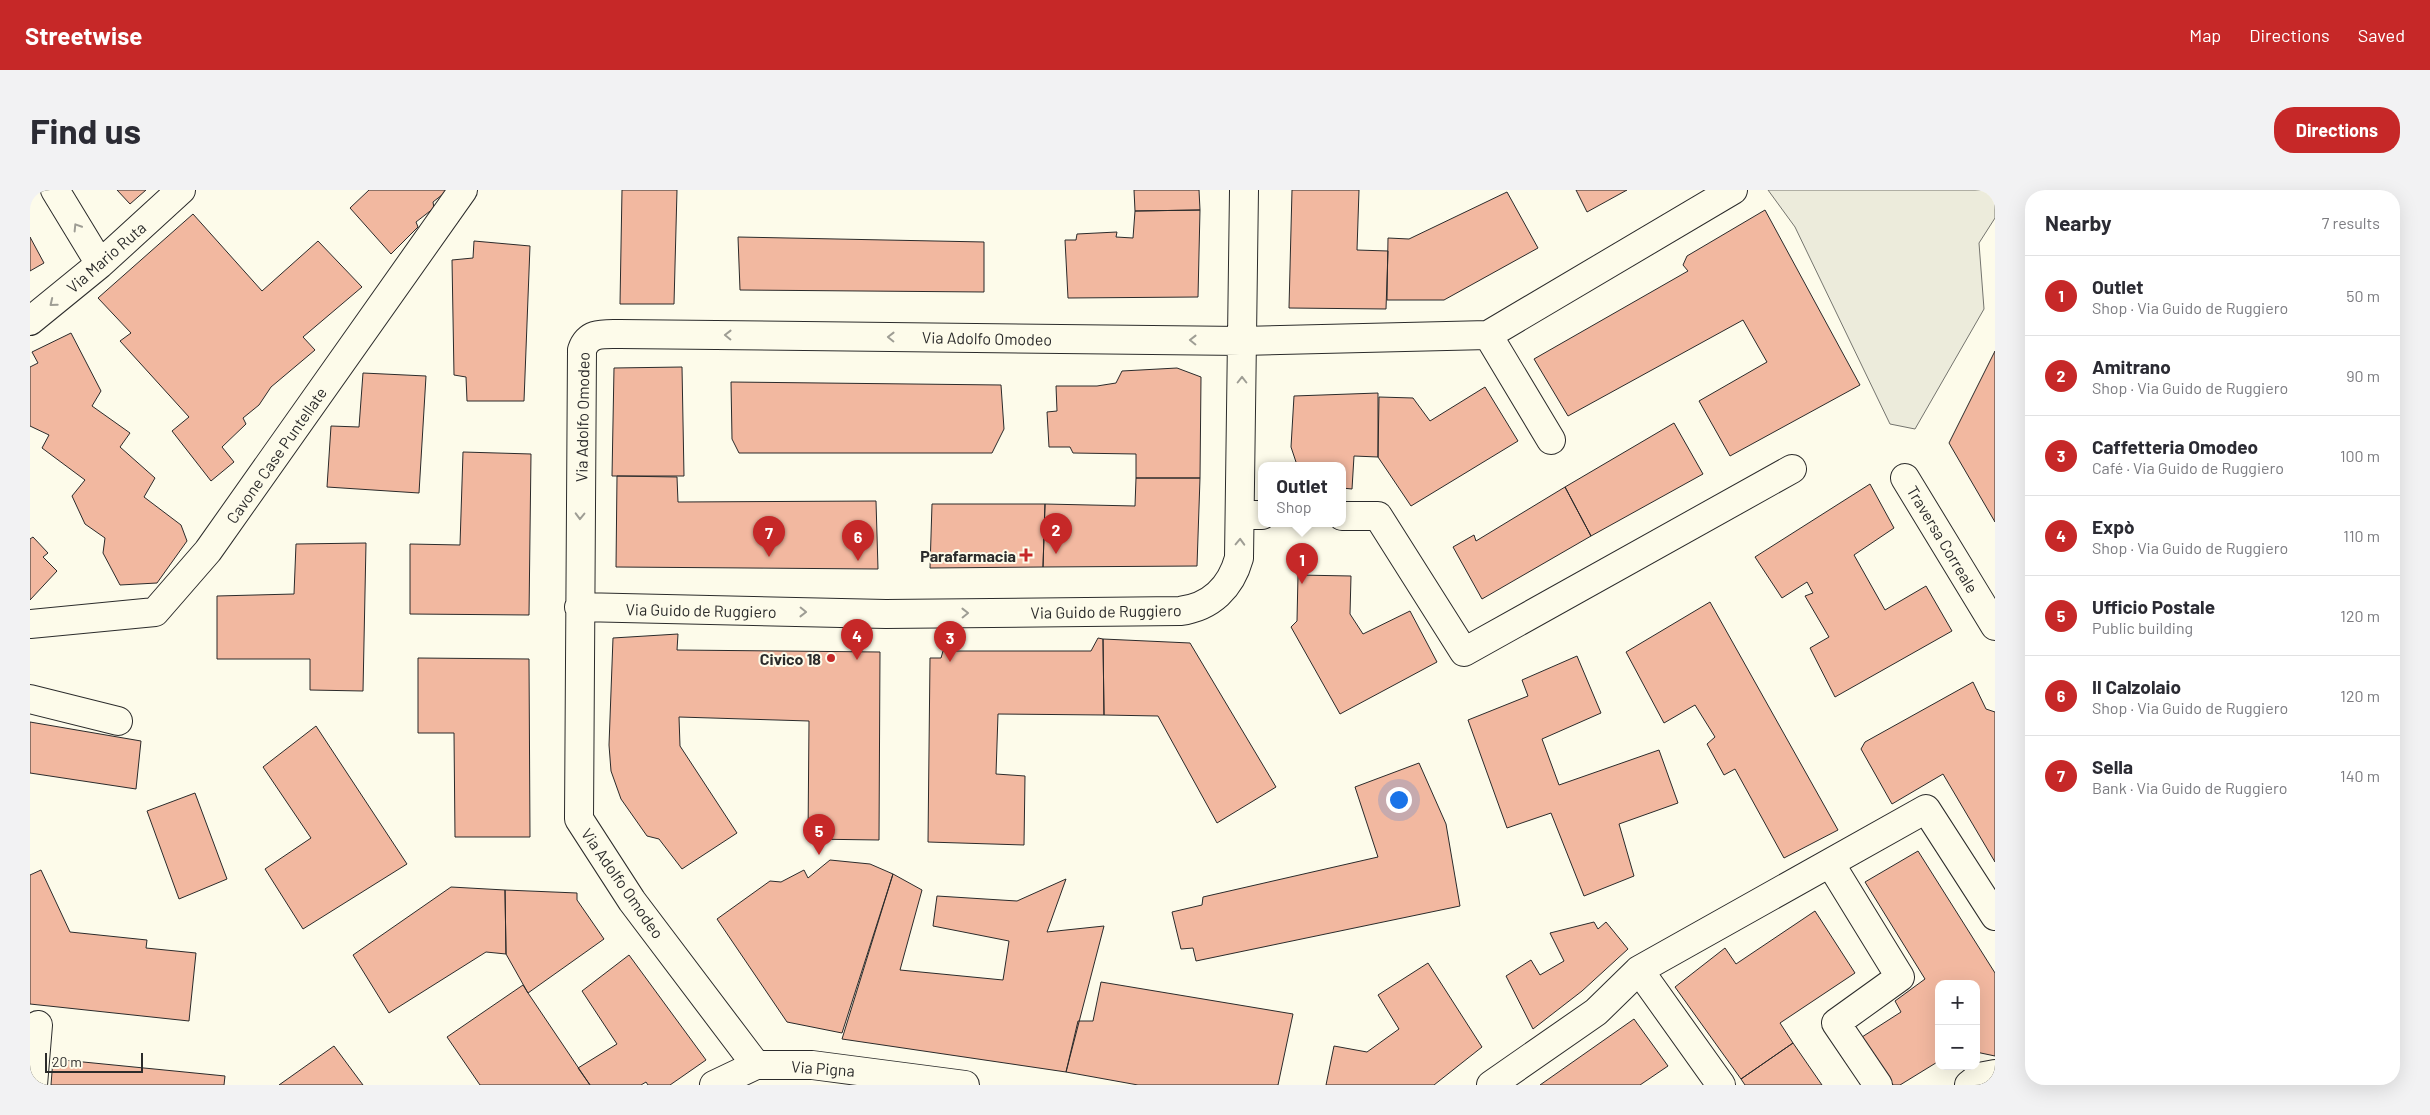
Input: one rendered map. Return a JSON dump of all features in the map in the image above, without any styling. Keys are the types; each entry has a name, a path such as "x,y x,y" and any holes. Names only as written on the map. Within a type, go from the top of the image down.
{"street":[{"path":"55,190 100,264"},
{"name":"Via Mario Ruta","path":"30,321 100,264 181,190"},
{"name":"Cavone Case Puntellate","path":"30,624 156,612 208,551 463,190"},
{"name":"Via Guido de Ruggiero","path":"579,607 886,614 1194,609 1211,600 1234,575 1251,515 1242,341 1244,190"},
{"path":"1242,341 1488,335 1733,190"},
{"name":"Via Adolfo Omodeo","path":"756,1065 632,901 579,819 582,350 585,341 592,336 640,334 1242,341"},
{"path":"1488,335 1551,440"},
{"path":"1346,516 1378,516 1464,652 1792,469"},
{"name":"Traversa Correale","path":"1906,478 1994,623"},
{"path":"30,699 118,721"},
{"path":"1490,1085 1596,1012 1639,970 1926,809 1995,916"},
{"path":"1830,863 1900,977 1836,1023 1878,1085"},
{"path":"1639,970 1721,1085"},
{"path":"34,1085 38,1025"},
{"name":"Via Pigna","path":"714,1085 756,1065 812,1065 965,1085"},
{"path":"1969,1085 1979,1077 1995,1074"}],"shaded area":[{"path":"1768,190 1995,190 1995,218 1979,243 1984,309 1915,429 1890,424 1795,227"}],"building":[{"path":"117,190 146,190 130,204"},
{"path":"369,190 447,191 433,202 434,208 416,222 418,227 391,254 350,208"},
{"path":"622,190 677,190 674,304 620,304"},
{"path":"1134,190 1199,190 1200,210 1135,211"},
{"path":"1292,190 1359,190 1357,250 1388,251 1386,309 1289,308"},
{"path":"1576,190 1627,190 1587,212"},
{"path":"1507,192 1538,248 1444,300 1387,300 1388,238 1409,239"},
{"path":"1200,210 1198,297 1068,298 1065,240 1076,240 1077,234 1117,232 1116,237 1133,238 1135,211"},
{"path":"1765,210 1860,385 1730,456 1699,401 1767,362 1743,320 1568,416 1534,359 1688,271 1683,265 1687,256"},
{"path":"193,214 262,291 318,241 362,287 303,337 315,350 271,387 259,405 243,418 246,424 222,447 234,462 211,481 172,431 189,417 120,341 131,333 98,298"},
{"path":"30,237 44,263 30,271"},
{"path":"738,237 984,242 984,292 740,290"},
{"path":"474,241 530,246 524,401 467,401 466,377 454,375 452,260 473,258"},
{"path":"71,333 101,391 92,406 130,433 120,447 155,478 144,497 181,525 187,541 157,583 120,585 103,553 105,538 85,524 72,496 85,480 42,448 49,435 30,426 30,367 38,363 32,352"},
{"path":"1995,351 1995,522 1949,443"},
{"path":"682,367 684,476 612,476 614,368"},
{"path":"1177,368 1201,377 1200,478 1136,478 1136,454 1073,453 1070,447 1049,447 1047,412 1057,411 1056,386 1097,386 1116,383 1122,371"},
{"path":"363,373 426,376 419,493 327,487 331,426 359,427"},
{"path":"731,382 1001,385 1004,429 992,453 739,453 732,439"},
{"path":"1485,387 1518,441 1411,506 1378,457 1379,397 1413,398 1430,421"},
{"path":"1378,393 1378,457 1354,456 1352,489 1346,488 1346,462 1296,462 1291,447 1294,396"},
{"path":"1674,423 1703,474 1591,536 1565,487"},
{"path":"463,452 531,454 529,615 410,614 410,544 460,545"},
{"path":"617,476 677,477 678,502 876,501 878,569 616,567"},
{"path":"1136,478 1200,478 1197,566 1043,567 1045,504 1135,506"},
{"path":"1870,484 1894,528 1854,555 1885,610 1926,586 1952,631 1835,697 1810,648 1829,637 1805,596 1813,593 1807,582 1782,598 1755,557"},
{"path":"1565,487 1591,536 1482,599 1453,547 1474,535 1476,541"},
{"path":"932,504 1045,504 1043,567 930,568"},
{"path":"33,537 48,553 43,557 57,571 30,600 30,539"},
{"path":"366,543 363,691 310,690 310,659 217,659 217,596 294,594 296,544"},
{"path":"1298,575 1351,576 1350,614 1363,634 1410,611 1437,662 1340,714 1291,627 1297,621"},
{"path":"1710,602 1838,830 1784,858 1735,769 1724,775 1707,744 1715,737 1695,705 1664,723 1626,652"},
{"path":"678,634 677,650 880,652 879,840 808,839 809,721 679,717 680,746 737,833 682,869 659,839 647,836 621,799 611,771 609,745 613,638"},
{"path":"1098,638 1103,639 1104,715 998,714 996,774 1025,776 1024,845 928,842 930,658 941,658 943,651 1091,651"},
{"path":"1103,639 1190,643 1276,787 1217,823 1158,716 1104,715"},
{"path":"1577,656 1601,713 1542,739 1559,785 1659,750 1678,803 1619,824 1634,876 1584,896 1551,813 1507,828 1468,720 1528,696 1522,680"},
{"path":"418,658 529,659 530,837 455,837 454,733 418,733"},
{"path":"1973,682 1986,709 1995,712 1995,862 1943,774 1892,804 1861,749 1865,742"},
{"path":"30,722 141,741 136,789 30,773"},
{"path":"316,726 407,864 303,929 265,869 311,838 263,767"},
{"path":"1419,763 1446,824 1460,906 1196,961 1193,948 1181,949 1172,912 1202,905 1203,897 1378,857 1355,787"},
{"path":"195,793 227,879 179,899 147,811"},
{"path":"1918,851 1995,973 1995,1056 1980,1053 1980,980 1935,980 1935,1063 1900,1085 1893,1085 1862,1037 1901,1012 1895,1001 1925,979 1865,882"},
{"path":"830,860 870,864 893,874 842,1033 787,1022 717,919 770,881 781,882 804,870 808,878"},
{"path":"41,870 70,932 147,940 146,948 196,953 189,1021 30,1004 30,875"},
{"path":"893,874 922,890 900,970 1003,980 1009,941 933,926 937,896 1017,901 1066,879 1047,932 1104,926 1066,1072 842,1039"},
{"path":"451,887 505,890 506,954 486,952 389,1013 353,955"},
{"path":"505,890 577,893 577,900 604,939 528,993 506,954"},
{"path":"1815,911 1855,973 1780,1023 1793,1043 1741,1079 1675,987 1725,948 1736,964"},
{"path":"1594,922 1598,929 1606,922 1628,949 1582,991 1533,1029 1506,976 1531,960 1540,975 1564,961 1550,933"},
{"path":"629,955 706,1060 670,1085 648,1085 646,1082 641,1085 590,1085 578,1068 617,1044 582,991"},
{"path":"1428,963 1482,1047 1434,1085 1326,1085 1334,1046 1367,1052 1399,1029 1378,995"},
{"path":"1101,982 1293,1014 1278,1085 1138,1085 1066,1072 1078,1021 1093,1021"},
{"path":"523,985 590,1085 480,1085 447,1037"},
{"path":"1634,1019 1668,1066 1640,1085 1540,1085"},
{"path":"1793,1043 1822,1085 1745,1085 1741,1079"},
{"path":"334,1046 363,1085 279,1085"},
{"path":"53,1059 225,1076 224,1085 51,1085"}],"place":[{"name":"Amitrano","path":"1056,554"},
{"name":"Parafarmacia","path":"1026,555"},
{"name":"Sella","path":"769,557"},
{"name":"Il Calzolaio","path":"858,561"},
{"name":"Outlet","path":"1302,584"},
{"name":"Civico 18","path":"831,658"},
{"name":"Expò","path":"857,660"},
{"name":"Caffetteria Omodeo","path":"950,662"},
{"name":"Ufficio Postale","path":"819,855"}]}
